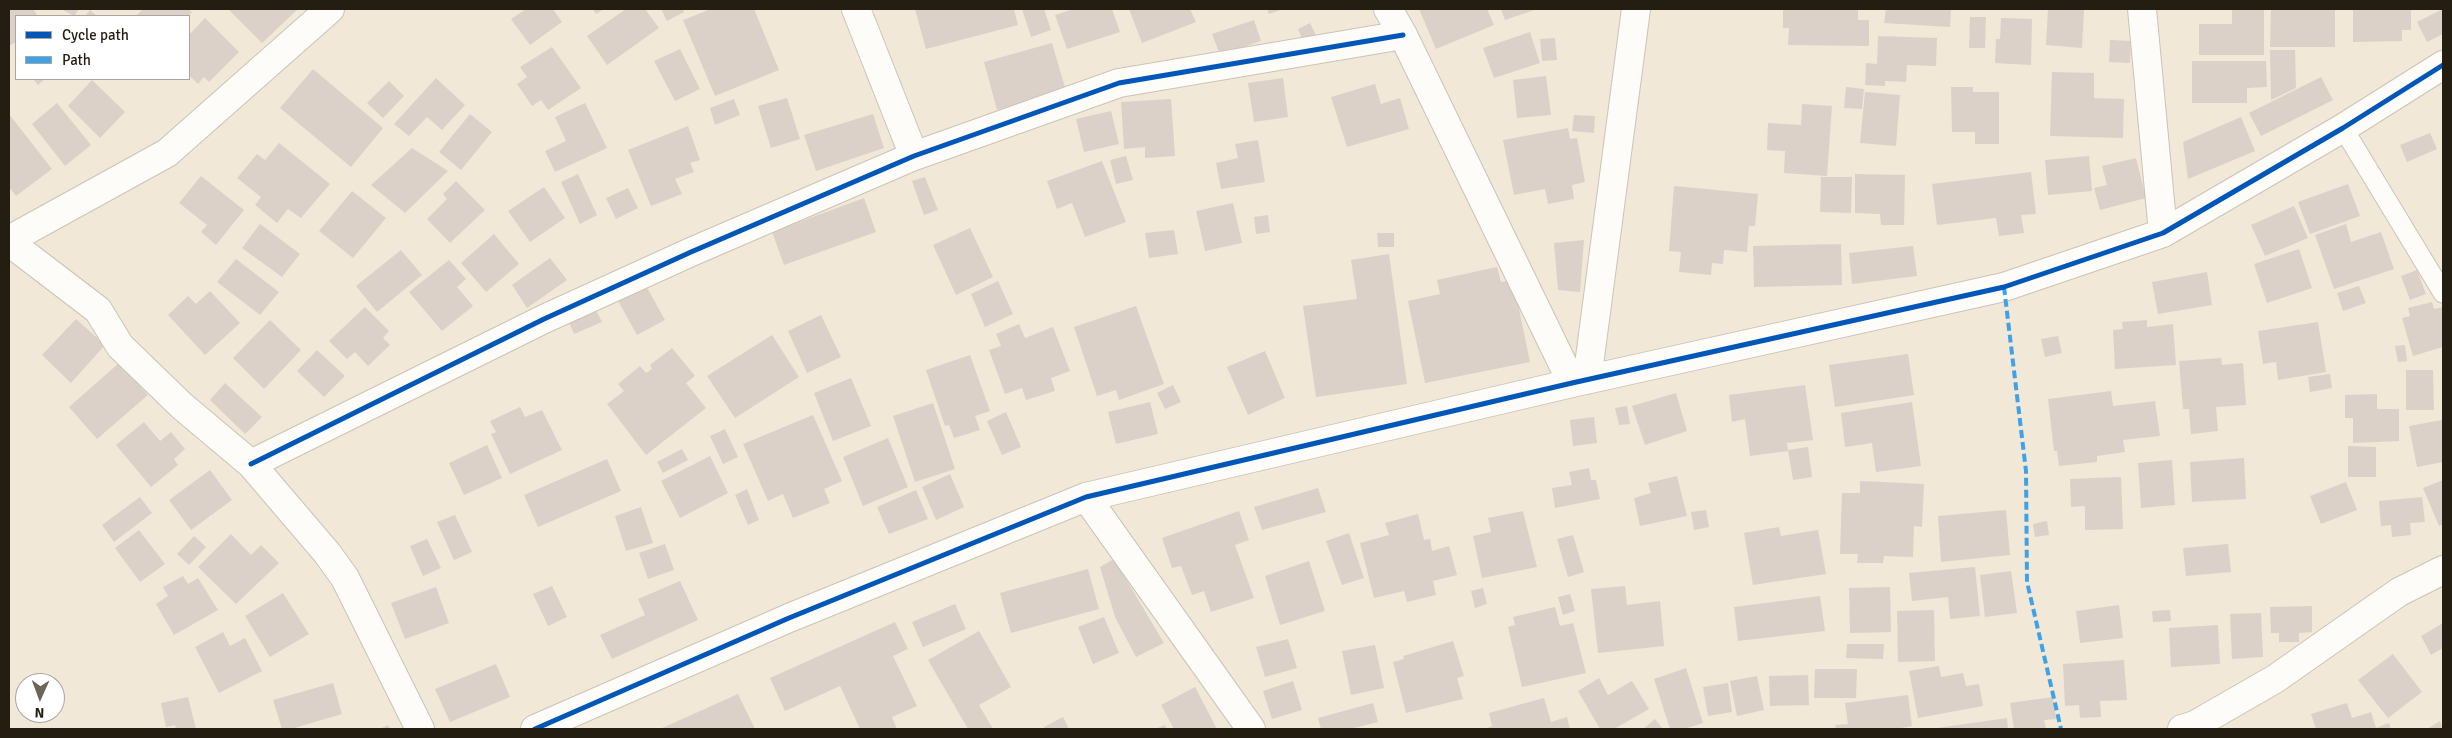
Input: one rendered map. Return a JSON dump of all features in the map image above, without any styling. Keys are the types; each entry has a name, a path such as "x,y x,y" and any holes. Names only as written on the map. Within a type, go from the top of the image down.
{"street":[{"path":"330,9 167,153 9,241 98,310 120,346 182,406 251,464 327,553 345,578 420,729"},
{"path":"856,9 914,156"},
{"path":"1388,9 1403,35 1579,382"},
{"path":"1579,382 1636,9"},
{"path":"2142,9 2163,233"},
{"path":"251,464 544,319 691,252 914,156 1097,89 1119,83 1403,35"},
{"path":"535,729 789,618 1086,497 1579,382 2004,287 2163,233 2343,128 2443,66"},
{"path":"1086,497 1251,729"},
{"path":"2182,729 2195,725 2275,679 2399,592 2443,570"}],"lane":[{"path":"2343,128 2443,293"}],"building":[{"path":"33,9 37,15 15,15 15,43 9,46 9,10"},
{"path":"61,9 79,9 75,15"},
{"path":"143,9 188,9 192,12 189,15 137,15"},
{"path":"228,9 298,9 262,43"},
{"path":"526,9 553,9 562,22 530,45 511,19"},
{"path":"593,9 604,9 596,14"},
{"path":"626,9 645,9 659,28 607,65 587,36"},
{"path":"661,9 683,9 684,12 667,21"},
{"path":"711,9 754,9 779,70 715,96 683,20"},
{"path":"915,9 1014,9 1018,25 926,49"},
{"path":"1022,9 1044,9 1051,30 1031,37"},
{"path":"1073,9 1112,9 1120,32 1067,49 1055,15"},
{"path":"1129,9 1190,9 1196,22 1142,43"},
{"path":"1267,9 1283,9 1269,14"},
{"path":"1419,9 1487,9 1494,25 1436,49"},
{"path":"1501,9 1537,9 1505,20"},
{"path":"1783,9 1858,9 1858,20 1869,20 1869,46 1788,45 1789,28 1783,28"},
{"path":"1886,9 1951,9 1950,27 1884,23"},
{"path":"2048,9 2084,9 2082,48 2046,45"},
{"path":"2232,9 2264,9 2264,55 2199,55 2199,24 2232,24"},
{"path":"2271,9 2335,9 2335,47 2270,47"},
{"path":"2353,9 2411,9 2411,30 2402,30 2402,41 2353,42"},
{"path":"2443,9 2443,34 2427,42 2417,22"},
{"path":"90,10 96,15 86,15"},
{"path":"1970,17 1986,17 1985,48 1969,48"},
{"path":"205,18 239,52 209,82 204,77 198,84 190,76 190,34"},
{"path":"2001,18 2032,19 2031,65 1995,63 1996,39 2000,39"},
{"path":"1254,20 1261,41 1220,55 1212,34"},
{"path":"1310,23 1317,37 1304,43 1298,29"},
{"path":"1530,32 1540,63 1494,78 1483,48"},
{"path":"1878,36 1937,38 1936,66 1907,65 1906,82 1885,81 1885,86 1865,85 1866,63 1877,64"},
{"path":"1555,38 1557,60 1542,61 1540,39"},
{"path":"2110,40 2131,41 2130,63 2109,62"},
{"path":"1052,43 1066,91 997,110 984,62"},
{"path":"552,47 581,88 548,110 541,100 532,106 517,84 527,77 520,67"},
{"path":"680,49 700,89 675,101 654,61"},
{"path":"2270,50 2295,50 2296,88 2271,100"},
{"path":"2192,61 2266,61 2267,87 2247,88 2247,103 2192,103"},
{"path":"313,69 383,128 351,167 280,108"},
{"path":"2052,72 2094,73 2094,98 2124,99 2123,138 2050,136"},
{"path":"1546,76 1551,115 1517,118 1513,80"},
{"path":"2321,77 2333,100 2261,136 2249,113"},
{"path":"436,78 465,105 442,130 427,117 409,136 394,124"},
{"path":"1283,78 1288,117 1254,122 1248,83"},
{"path":"34,80 44,80 38,85"},
{"path":"92,80 125,112 100,138 68,106"},
{"path":"389,81 404,96 383,118 367,103"},
{"path":"1375,84 1381,104 1400,98 1409,129 1347,147 1331,97"},
{"path":"1846,87 1864,89 1862,109 1844,108"},
{"path":"1951,87 1973,87 1973,92 1999,92 1999,144 1975,144 1975,132 1952,132"},
{"path":"1865,92 1900,95 1896,146 1860,143"},
{"path":"787,98 800,139 771,148 758,106"},
{"path":"734,99 740,115 715,125 710,108"},
{"path":"1171,99 1175,156 1145,158 1145,147 1124,149 1121,102"},
{"path":"57,103 91,145 65,166 32,124"},
{"path":"585,103 607,148 555,172 545,151 566,141 555,117"},
{"path":"1802,104 1832,106 1827,176 1784,173 1785,151 1767,150 1768,123 1801,125"},
{"path":"1111,111 1119,144 1084,152 1076,119"},
{"path":"9,114 52,169 16,196 9,187"},
{"path":"470,114 492,132 461,170 439,152"},
{"path":"873,114 884,148 816,171 804,135"},
{"path":"1574,115 1595,116 1594,133 1572,131"},
{"path":"2241,117 2255,151 2188,179 2183,142"},
{"path":"688,126 700,160 690,163 694,172 675,179 682,194 651,206 628,150"},
{"path":"1568,128 1570,139 1577,138 1585,182 1572,185 1574,199 1548,204 1545,189 1514,195 1503,140"},
{"path":"2430,133 2437,149 2407,162 2400,145"},
{"path":"1258,140 1265,182 1221,189 1216,163 1238,158 1235,144"},
{"path":"279,143 330,184 301,218 288,209 277,223 255,205 261,197 237,178 257,154 265,160"},
{"path":"412,148 448,171 405,213 371,185"},
{"path":"1126,156 1133,180 1116,184 1110,160"},
{"path":"2089,156 2092,191 2048,195 2045,160"},
{"path":"2136,158 2146,198 2100,210 2094,188 2107,185 2102,166"},
{"path":"1102,161 1126,222 1085,237 1072,203 1057,209 1047,181"},
{"path":"2031,172 2036,214 2021,215 2024,233 1999,236 1996,218 1937,225 1932,184"},
{"path":"578,174 597,215 580,224 561,182"},
{"path":"1855,174 1905,175 1904,225 1881,225 1880,214 1855,213"},
{"path":"201,176 244,210 216,245 201,232 207,225 179,203"},
{"path":"925,177 938,210 924,215 912,181"},
{"path":"1821,177 1852,177 1851,213 1820,212"},
{"path":"456,181 485,210 450,243 427,219 447,199 443,194"},
{"path":"2348,184 2360,216 2310,234 2298,202"},
{"path":"1674,186 1758,194 1755,226 1749,226 1747,252 1724,250 1723,264 1712,263 1711,275 1679,272 1681,252 1669,251"},
{"path":"544,187 565,218 530,242 508,211"},
{"path":"628,188 638,208 616,219 606,198"},
{"path":"352,191 386,218 353,258 319,231"},
{"path":"864,198 876,232 784,265 772,232"},
{"path":"1233,203 1242,243 1205,251 1196,211"},
{"path":"2294,206 2308,238 2265,256 2251,225"},
{"path":"1268,215 1270,232 1256,234 1254,217"},
{"path":"260,224 300,254 282,277 242,248"},
{"path":"2346,224 2351,242 2381,232 2394,269 2334,289 2315,235"},
{"path":"970,228 993,277 956,295 933,245"},
{"path":"1174,230 1178,254 1149,258 1145,233"},
{"path":"1377,233 1394,233 1394,247 1378,247"},
{"path":"494,234 519,264 486,292 461,263"},
{"path":"1584,240 1580,292 1558,290 1554,243"},
{"path":"1841,244 1842,285 1754,287 1753,246"},
{"path":"1913,246 1917,276 1852,284 1849,253"},
{"path":"2299,249 2312,288 2267,303 2254,264"},
{"path":"401,250 422,275 377,312 356,286"},
{"path":"1389,254 1407,384 1316,397 1303,306 1357,299 1351,260"},
{"path":"550,258 567,280 527,308 512,285"},
{"path":"236,259 279,292 260,315 217,282"},
{"path":"449,260 466,279 457,287 473,306 442,331 409,292"},
{"path":"1497,267 1501,282 1513,280 1530,362 1425,383 1408,301 1440,294 1437,280"},
{"path":"2417,270 2426,294 2410,300 2401,276"},
{"path":"2207,272 2212,305 2158,314 2152,282"},
{"path":"998,281 1013,314 985,327 971,294"},
{"path":"645,284 665,320 637,335 617,299"},
{"path":"2359,286 2366,303 2343,311 2337,293"},
{"path":"210,291 240,323 205,355 168,315 188,296 196,304"},
{"path":"2432,302 2434,309 2443,307 2443,347 2413,356 2402,318 2410,316 2408,308"},
{"path":"1136,306 1164,384 1119,400 1116,390 1097,396 1074,327"},
{"path":"365,307 389,331 383,338 390,345 368,366 355,352 347,359 329,341"},
{"path":"595,308 602,322 574,334 568,320"},
{"path":"821,315 841,357 807,373 788,331"},
{"path":"76,319 105,345 71,383 42,355"},
{"path":"270,320 301,350 264,389 233,358"},
{"path":"2147,320 2147,327 2173,324 2176,365 2115,369 2113,330 2123,329 2122,322"},
{"path":"2318,322 2326,372 2278,380 2276,362 2263,364 2258,331"},
{"path":"1019,324 1025,338 1053,327 1070,371 1051,378 1055,391 1026,400 1022,388 1005,394 989,350 1001,346 996,334"},
{"path":"772,335 799,377 735,418 707,376"},
{"path":"2058,336 2062,353 2045,357 2041,339"},
{"path":"2405,345 2407,361 2398,362 2395,346"},
{"path":"672,348 695,376 686,383 706,408 646,455 607,404 624,391 618,384 640,366 646,373 652,369 650,365"},
{"path":"317,350 345,376 324,397 297,371"},
{"path":"1265,351 1285,398 1248,415 1227,367"},
{"path":"1908,354 1914,395 1835,407 1829,365"},
{"path":"970,355 990,411 975,416 980,430 954,438 949,425 945,426 926,370"},
{"path":"2221,358 2222,365 2243,363 2246,405 2216,407 2218,431 2191,434 2189,409 2183,409 2179,361"},
{"path":"119,363 148,395 97,439 69,407"},
{"path":"2406,370 2433,370 2434,410 2406,410"},
{"path":"2330,374 2332,388 2310,392 2308,377"},
{"path":"851,378 871,426 833,441 814,393"},
{"path":"225,383 262,417 245,434 210,400"},
{"path":"1173,385 1181,402 1165,409 1157,393"},
{"path":"1805,385 1813,440 1787,443 1788,451 1750,456 1745,419 1732,422 1729,395"},
{"path":"2111,391 2113,406 2155,401 2160,436 2123,440 2125,452 2097,456 2097,462 2059,466 2057,451 2054,451 2048,399"},
{"path":"1676,393 1687,431 1645,445 1632,406"},
{"path":"2377,394 2377,409 2399,409 2399,441 2353,443 2353,418 2345,418 2345,395"},
{"path":"1150,402 1158,434 1116,444 1108,412"},
{"path":"1912,402 1921,466 1876,472 1872,443 1845,447 1841,413"},
{"path":"933,403 955,469 915,482 893,416"},
{"path":"1627,406 1630,424 1619,425 1615,408"},
{"path":"520,407 525,417 542,410 562,450 510,474 491,434 496,432 490,421"},
{"path":"1006,412 1021,447 1002,455 987,421"},
{"path":"813,415 842,481 824,489 830,503 793,518 783,494 768,501 743,444"},
{"path":"1594,417 1597,443 1573,446 1570,420"},
{"path":"2442,420 2443,462 2417,467 2409,426"},
{"path":"144,422 160,441 171,432 185,449 174,459 178,465 151,487 116,445"},
{"path":"725,429 738,457 723,464 710,436"},
{"path":"888,438 908,487 863,506 843,457"},
{"path":"487,445 502,478 464,495 449,463"},
{"path":"2348,446 2376,447 2376,477 2348,477"},
{"path":"1808,447 1812,477 1793,480 1788,450"},
{"path":"682,449 688,460 663,473 657,462"},
{"path":"710,456 728,493 680,518 661,481"},
{"path":"2244,458 2246,499 2192,502 2190,462"},
{"path":"607,459 621,491 538,527 524,495"},
{"path":"2172,460 2175,505 2141,508 2138,463"},
{"path":"1589,468 1591,480 1596,480 1600,499 1555,508 1552,488 1572,485 1569,472"},
{"path":"210,470 232,500 191,530 169,500"},
{"path":"950,474 964,507 936,520 922,487"},
{"path":"1677,476 1687,516 1640,526 1634,498 1651,493 1648,483"},
{"path":"2121,477 2123,529 2085,530 2085,506 2071,507 2070,479"},
{"path":"2443,480 2443,524 2439,526 2423,488"},
{"path":"1860,481 1924,484 1922,527 1914,526 1913,557 1884,556 1883,563 1857,563 1858,554 1840,554 1842,493 1860,493"},
{"path":"2346,482 2357,510 2321,524 2310,496"},
{"path":"1318,488 1326,512 1262,530 1254,507"},
{"path":"747,489 759,520 748,525 735,495"},
{"path":"916,490 928,519 889,534 877,507"},
{"path":"140,497 152,513 114,542 102,525"},
{"path":"2422,497 2425,522 2410,523 2411,535 2392,537 2391,525 2381,526 2379,501"},
{"path":"641,507 653,543 626,551 615,516"},
{"path":"1706,510 1709,527 1694,530 1691,512"},
{"path":"2006,510 2010,555 1941,562 1938,516"},
{"path":"1239,511 1249,540 1235,545 1254,598 1211,612 1204,591 1192,595 1181,566 1172,568 1162,538"},
{"path":"1523,511 1537,567 1482,578 1473,536 1491,532 1488,518"},
{"path":"1418,514 1424,540 1430,539 1432,551 1449,546 1457,575 1433,581 1436,595 1407,602 1404,591 1374,598 1360,543 1389,535 1385,523"},
{"path":"455,515 472,552 454,560 437,522"},
{"path":"2047,521 2049,535 2035,537 2033,524"},
{"path":"1779,527 1781,536 1818,530 1826,574 1753,585 1744,533"},
{"path":"139,530 165,564 140,582 115,548"},
{"path":"1349,533 1364,578 1342,585 1326,541"},
{"path":"231,534 251,555 261,545 279,563 236,604 198,567"},
{"path":"1573,535 1584,572 1568,577 1557,539"},
{"path":"194,536 206,547 189,565 177,554"},
{"path":"427,539 441,568 423,576 410,546"},
{"path":"665,544 674,570 648,579 639,553"},
{"path":"2228,544 2231,572 2186,576 2183,548"},
{"path":"1114,559 1164,643 1136,657 1115,617 1100,567"},
{"path":"1309,561 1325,611 1280,625 1265,576"},
{"path":"1975,567 1980,616 1950,619 1948,597 1912,601 1909,573"},
{"path":"1088,569 1099,609 1011,633 1000,593"},
{"path":"2011,571 2017,613 1985,617 1980,575"},
{"path":"183,576 188,584 198,578 218,610 174,635 156,604 168,596 163,587"},
{"path":"680,581 698,620 612,659 600,635 645,615 638,599"},
{"path":"552,586 567,617 548,626 533,594"},
{"path":"1625,586 1627,605 1660,601 1664,646 1598,653 1591,589"},
{"path":"436,587 449,623 405,639 391,603"},
{"path":"1890,587 1891,632 1850,633 1849,588"},
{"path":"1483,588 1487,604 1475,608 1471,591"},
{"path":"283,593 309,634 270,657 245,616"},
{"path":"1570,594 1575,611 1563,615 1558,597"},
{"path":"1820,596 1825,631 1738,641 1734,607"},
{"path":"955,604 966,629 923,647 912,622"},
{"path":"2119,605 2123,638 2080,643 2076,611"},
{"path":"2312,606 2312,632 2299,633 2299,642 2279,642 2279,633 2271,633 2270,607"},
{"path":"1555,607 1560,626 1573,623 1586,673 1522,687 1508,627 1515,625 1513,617"},
{"path":"1934,610 1935,661 1898,662 1897,611"},
{"path":"2170,610 2171,621 2153,622 2152,611"},
{"path":"2261,613 2263,657 2232,659 2230,614"},
{"path":"1104,617 1119,653 1093,664 1078,627"},
{"path":"895,622 908,649 893,656 917,706 892,717 897,729 860,729 840,686 785,711 770,678"},
{"path":"2443,623 2443,648 2431,655 2421,636"},
{"path":"2218,625 2220,664 2171,667 2169,628"},
{"path":"979,631 1011,687 979,705 993,729 968,729 928,660"},
{"path":"223,632 230,646 245,638 262,671 219,693 195,647"},
{"path":"1288,639 1297,668 1265,677 1256,647"},
{"path":"1453,641 1464,676 1457,678 1463,699 1406,713 1393,662 1404,659 1403,656"},
{"path":"1847,644 1884,644 1883,659 1846,658"},
{"path":"1375,645 1384,688 1351,695 1342,651"},
{"path":"2393,654 2422,692 2388,718 2358,680"},
{"path":"2124,660 2127,700 2100,701 2101,717 2080,718 2079,705 2065,706 2063,664"},
{"path":"496,664 510,697 450,722 435,689"},
{"path":"1939,666 1941,677 1963,673 1966,686 1979,684 1983,706 1918,718 1909,671"},
{"path":"1686,668 1703,723 1684,729 1670,729 1654,679"},
{"path":"1815,669 1857,669 1856,698 1814,698"},
{"path":"1808,675 1809,705 1770,706 1769,676"},
{"path":"1757,676 1764,710 1737,716 1730,681"},
{"path":"1599,678 1608,695 1632,681 1649,709 1614,729 1600,729 1578,691"},
{"path":"1293,681 1302,710 1272,719 1263,691"},
{"path":"333,683 342,714 291,729 282,729 273,700"},
{"path":"1728,683 1732,712 1708,716 1703,687"},
{"path":"1195,687 1217,729 1174,729 1161,705"},
{"path":"738,694 755,729 660,729"},
{"path":"1908,695 1912,726 1896,729 1836,729 1835,725 1848,724 1845,703"},
{"path":"188,697 196,729 176,729 175,725 166,727 161,703"},
{"path":"2053,697 2056,719 2044,720 2046,729 2014,729 2010,703"},
{"path":"1544,698 1551,722 1567,717 1570,729 1484,729 1492,726 1489,713"},
{"path":"1373,703 1378,722 1350,729 1321,729 1318,718"},
{"path":"2347,703 2352,718 2371,712 2376,728 2389,723 2391,729 2316,729 2311,714"},
{"path":"1063,717 1069,729 1045,729 1044,727"},
{"path":"2007,718 2008,729 1937,729 1937,728"},
{"path":"1655,719 1663,729 1643,729"},
{"path":"2440,721 2443,729 2427,729"},
{"path":"388,725 390,729 380,729"},
{"path":"1165,725 1167,729 1155,729"}],"marked path":[{"path":"2004,287 2026,471 2027,582 2061,729"}],"cycle path":[{"path":"251,464 544,319 691,252 914,156 1119,83 1403,35"},
{"path":"535,729 789,618 1086,497 1572,383 2004,287 2163,233 2343,128 2443,65"}]}
